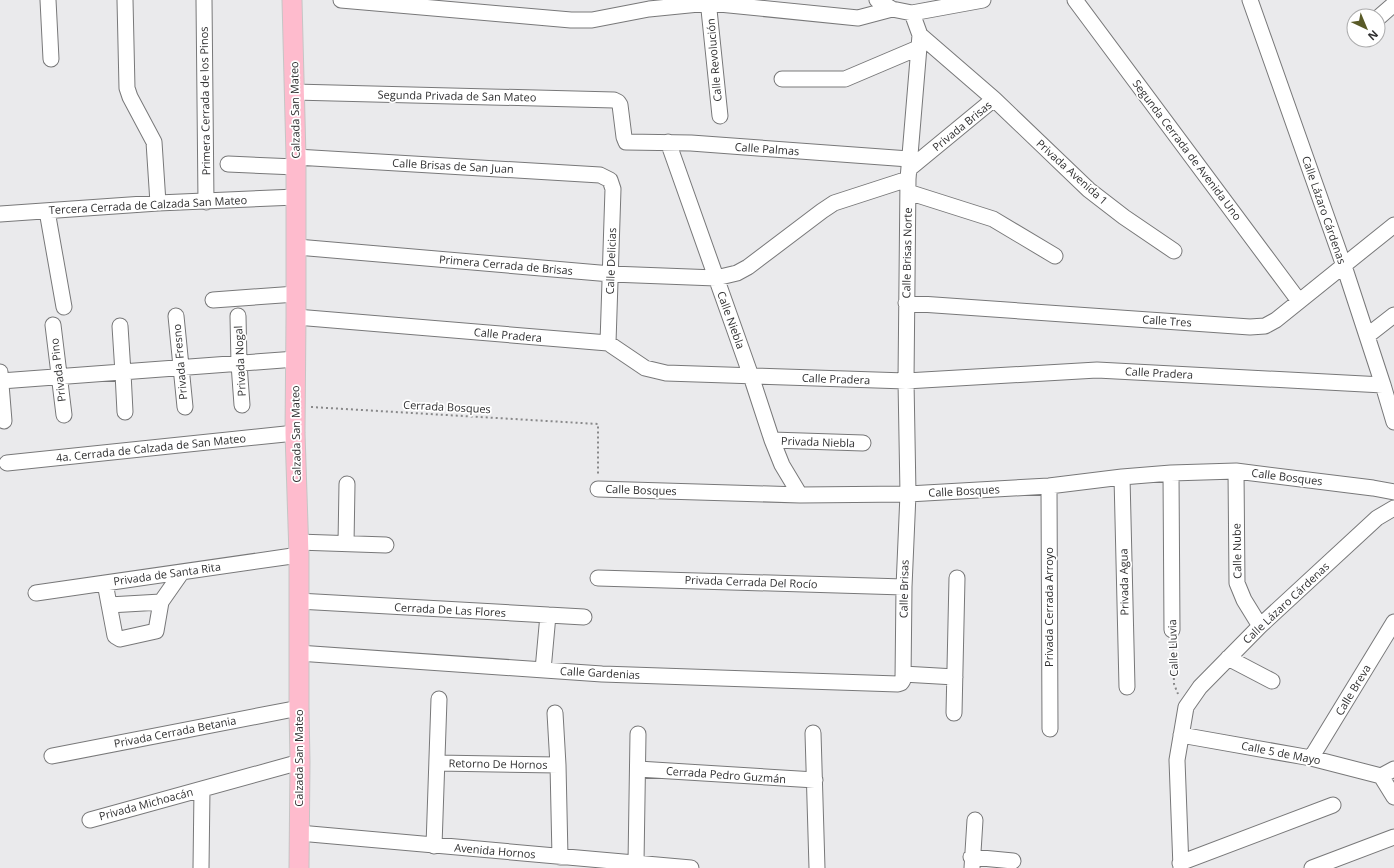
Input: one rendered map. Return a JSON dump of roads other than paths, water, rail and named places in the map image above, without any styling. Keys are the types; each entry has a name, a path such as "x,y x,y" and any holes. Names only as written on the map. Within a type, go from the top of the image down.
{"main road":[{"name":"Calzada San Mateo","path":"292,0 297,247 295,433 299,548 299,868"}],"street":[{"path":"48,0 51,59"},
{"path":"125,0 127,88 130,97 154,142 158,203"},
{"name":"Primera Cerrada de los Pinos","path":"204,0 206,202"},
{"path":"341,0 578,20 592,20 649,8 708,1 858,18 892,9"},
{"path":"877,0 892,9 912,13 983,0"},
{"name":"Segunda Cerrada de Avenida Uno","path":"1075,0 1299,301"},
{"name":"Calle Lázaro Cárdenas","path":"1250,0 1344,266 1394,422"},
{"name":"Calle Revolución","path":"708,1 720,116"},
{"path":"1386,11 1394,4"},
{"name":"Calle Brisas Norte","path":"908,494 906,303 908,175 919,42 912,13"},
{"path":"782,78 845,79 919,42"},
{"name":"Privada Brisas","path":"908,175 994,99 919,42"},
{"name":"Segunda Privada de San Mateo","path":"294,92 614,100 620,105 626,142"},
{"name":"Privada Avenida 1","path":"994,99 1089,190 1124,217 1174,251"},
{"name":"Calle Palmas","path":"626,142 668,142 908,175 993,219 1055,256"},
{"name":"Calle Niebla","path":"668,142 751,376 772,440 782,465 800,495"},
{"name":"Calle Brisas de San Juan","path":"228,164 296,162 600,175 610,180"},
{"name":"Primera Cerrada de Brisas","path":"297,247 611,274 716,278 737,273 834,203 908,175"},
{"name":"Calle Delicias","path":"608,343 613,189 610,180"},
{"name":"Tercera Cerrada de Calzada San Mateo","path":"0,214 158,203 296,197"},
{"path":"47,211 64,307"},
{"name":"Calle Tres","path":"906,303 1250,327 1265,326 1276,320 1394,225"},
{"path":"213,300 296,294"},
{"path":"1367,336 1394,315"},
{"name":"Privada Fresno","path":"176,316 185,407"},
{"name":"Privada Nogal","path":"238,316 242,405"},
{"name":"Calle Pradera","path":"296,317 608,343 645,368 666,373 906,381 1097,370 1383,385"},
{"name":"Privada Pino","path":"53,325 64,415"},
{"path":"120,326 124,373 125,412"},
{"path":"4,421 1,376 59,377 296,360"},
{"name":"4a. Cerrada de Calzada de San Mateo","path":"6,463 295,433"},
{"name":"Privada Niebla","path":"772,440 863,443"},
{"name":"Calle Bosques","path":"598,489 800,495 908,494 1049,486 1122,477 1171,473 1236,471 1394,492"},
{"name":"Calle Nube","path":"1236,471 1237,583 1244,600 1260,626"},
{"name":"Calle Lluvia","path":"1171,473 1172,630"},
{"name":"Privada Agua","path":"1122,477 1127,687"},
{"path":"346,544 347,484"},
{"name":"Privada Cerrada Arroyo","path":"1049,486 1050,729"},
{"name":"Calle Brisas","path":"902,678 908,494"},
{"name":"Calle Lázaro Cárdenas","path":"1181,735 1186,707 1200,687 1260,626 1377,518 1394,508"},
{"name":"Privada de Santa Rita","path":"36,593 182,572 299,548 346,544 386,546"},
{"path":"105,583 115,636 120,639 156,631 161,602 182,572"},
{"name":"Privada Cerrada Del Rocío","path":"598,578 904,587"},
{"path":"954,712 956,578"},
{"name":"Cerrada De Las Flores","path":"298,601 584,617"},
{"path":"109,605 161,602"},
{"path":"543,670 548,615"},
{"name":"Calle Breva","path":"1311,758 1394,622"},
{"name":"Calle Gardenias","path":"298,653 602,674 898,684 902,678 955,677"},
{"path":"1228,658 1272,681"},
{"path":"434,846 439,699"},
{"name":"Privada Cerrada Betania","path":"52,756 299,708"},
{"path":"555,713 560,857"},
{"path":"813,733 817,868"},
{"path":"636,863 638,734"},
{"path":"1181,735 1177,760 1181,866 1333,805"},
{"name":"Calle 5 de Mayo","path":"1181,735 1388,773"},
{"name":"Privada Michoacán","path":"90,820 300,762"},
{"name":"Retorno De Hornos","path":"437,764 558,765"},
{"name":"Cerrada Pedro Guzmán","path":"638,768 815,780"},
{"path":"1388,773 1394,797"},
{"path":"200,868 202,789"},
{"path":"975,820 972,863 1013,861"},
{"name":"Avenida Hornos","path":"298,833 560,857 583,863 636,863 691,868"},
{"path":"1312,868 1394,837"}]}
